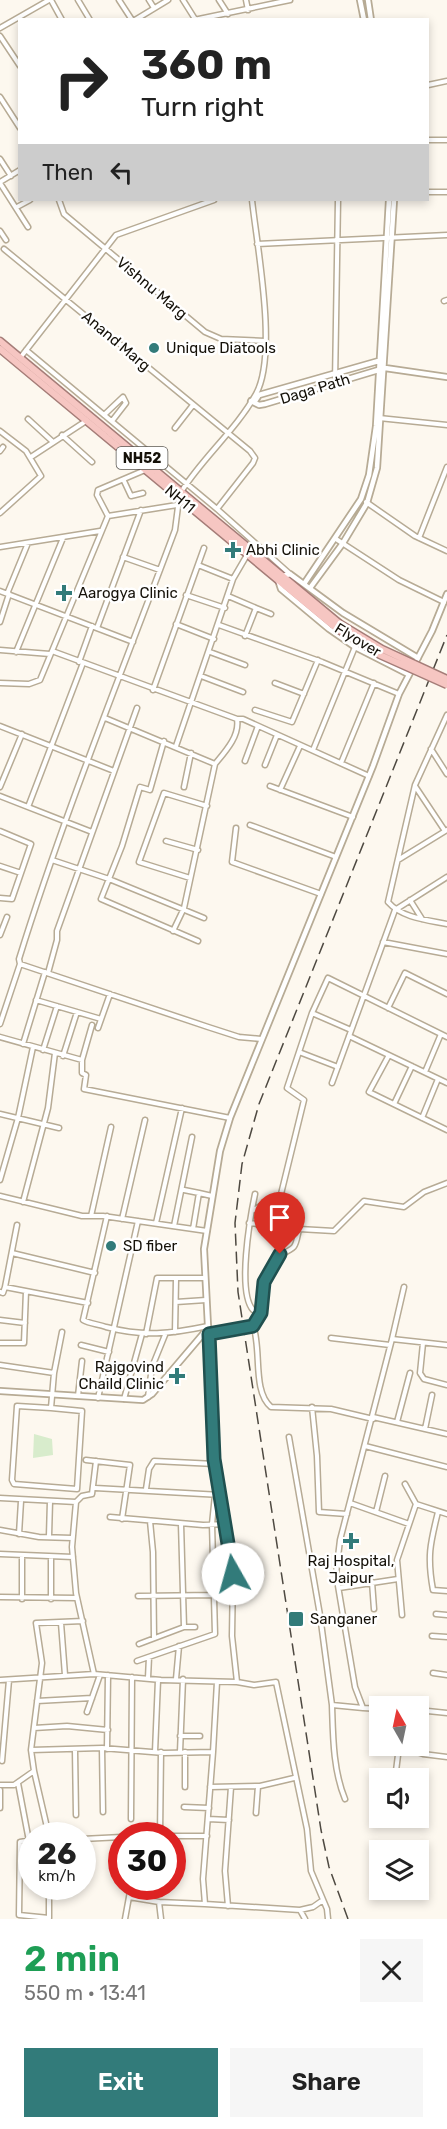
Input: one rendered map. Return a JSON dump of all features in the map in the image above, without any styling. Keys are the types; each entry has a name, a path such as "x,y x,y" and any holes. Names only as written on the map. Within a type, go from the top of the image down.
{"highway":[{"name":"NH52","path":"0,341 18,360 182,491 284,577"},
{"name":"NH11","path":"0,349 18,360 145,470 178,502 247,555 284,577"},
{"name":"Flyover","path":"284,577 338,626 380,655 447,686"},
{"name":"Flyover","path":"338,626 447,679"}],"street":[{"path":"0,28 50,0 61,18"},
{"path":"78,0 89,18"},
{"path":"119,0 132,18"},
{"path":"149,0 154,8"},
{"path":"137,18 168,0"},
{"path":"183,0 194,18"},
{"path":"219,0 232,18"},
{"path":"246,0 248,10"},
{"path":"201,18 290,0"},
{"path":"360,0 364,18"},
{"path":"368,0 371,18"},
{"path":"0,36 18,63"},
{"path":"429,85 447,81"},
{"path":"0,97 18,125"},
{"path":"429,140 447,140"},
{"path":"0,159 11,176"},
{"path":"18,172 0,183 28,227"},
{"path":"429,192 447,192"},
{"path":"17,207 28,201"},
{"name":"Vishnu Marg","path":"59,201 64,214 205,332 221,339 265,341"},
{"path":"18,360 116,235 135,226 211,201"},
{"path":"252,201 265,341 265,371 253,401"},
{"path":"335,383 338,201"},
{"path":"389,201 390,237"},
{"path":"310,588 343,543 367,503 377,468 382,360 394,201"},
{"path":"1,234 6,240"},
{"path":"257,244 447,235"},
{"name":"Anand Marg","path":"4,249 255,458 217,509"},
{"path":"26,350 217,509 284,577 304,584 343,613 418,657"},
{"path":"0,1024 52,860 175,530 178,502 186,484 259,395 382,360"},
{"path":"382,369 447,377"},
{"name":"Daga Path","path":"253,401 259,405 382,369"},
{"path":"105,415 120,398 126,400 112,421"},
{"path":"175,428 192,405"},
{"path":"379,418 447,425"},
{"path":"304,584 361,499 372,464 379,418"},
{"path":"28,419 54,442"},
{"path":"31,457 86,421"},
{"path":"0,431 31,457 41,476 0,513"},
{"path":"62,435 92,462"},
{"path":"419,538 447,467"},
{"path":"108,516 97,492 145,470"},
{"path":"124,481 131,496 143,493"},
{"path":"361,499 419,538 447,551"},
{"path":"108,516 178,502"},
{"path":"28,807 94,627 141,510"},
{"path":"0,683 37,683 108,516"},
{"path":"0,547 101,530"},
{"path":"16,652 63,538"},
{"path":"336,539 399,580 444,602"},
{"path":"0,622 8,594 28,543"},
{"path":"153,690 204,548"},
{"path":"176,746 210,652 233,579 247,555"},
{"path":"123,557 160,570"},
{"path":"198,565 233,579"},
{"path":"284,577 281,589 299,606 355,647 408,674"},
{"path":"0,591 133,642"},
{"path":"237,1682 232,1636 233,1574 227,1524 215,1464 206,1334 208,1326 204,1250 220,1151 230,1118 353,817 399,694 447,594"},
{"path":"186,595 225,608"},
{"path":"228,596 271,614"},
{"path":"244,636 256,608"},
{"path":"175,624 214,639"},
{"path":"219,625 244,636 318,660 399,694"},
{"path":"313,750 355,647"},
{"path":"0,650 51,653 81,663 258,726 369,776"},
{"path":"210,652 244,665"},
{"path":"255,710 287,723 292,722 318,660"},
{"path":"201,676 243,692"},
{"path":"274,683 304,694"},
{"path":"340,763 374,683"},
{"path":"23,1044 78,868 137,708"},
{"path":"447,716 415,785 388,902 395,910 447,924"},
{"path":"105,718 215,764"},
{"path":"173,931 184,908 215,764 230,746 238,725 237,719"},
{"path":"0,726 114,771"},
{"path":"245,761 258,726"},
{"path":"0,787 22,734"},
{"path":"265,765 278,735"},
{"path":"164,741 150,790 140,788 101,896 104,901 198,941"},
{"path":"280,790 300,746"},
{"path":"431,749 447,774"},
{"path":"184,787 191,753"},
{"path":"397,861 446,830 415,785"},
{"path":"270,786 353,817"},
{"path":"190,878 140,862 164,793 207,807"},
{"path":"0,798 92,832"},
{"path":"250,825 336,857"},
{"path":"236,828 232,862 321,894"},
{"path":"0,831 30,842 12,899 0,898"},
{"path":"166,841 198,850"},
{"path":"52,860 109,879 204,918"},
{"path":"0,866 21,873"},
{"path":"332,1083 395,910 447,877"},
{"path":"410,900 422,919"},
{"path":"0,935 7,917"},
{"path":"383,942 447,954"},
{"path":"20,964 122,1000 133,1001 239,1037 261,1039"},
{"path":"388,1008 405,973 447,994"},
{"path":"252,1211 281,1194 304,1100 287,1088 312,1013 328,978 447,1037"},
{"path":"98,1028 110,994"},
{"path":"36,1000 101,1020"},
{"path":"44,1050 57,1006"},
{"path":"63,1056 77,1012"},
{"path":"312,1013 351,1030"},
{"path":"92,1025 82,1060 82,1073 86,1075 84,1089 230,1118"},
{"path":"425,1072 441,1034"},
{"path":"349,1036 447,1083"},
{"path":"0,1037 82,1060"},
{"path":"0,1180 18,1118 33,1047"},
{"path":"299,1052 338,1067"},
{"path":"23,1202 44,1124 55,1053"},
{"path":"389,1055 369,1092 447,1130"},
{"path":"394,1104 412,1066"},
{"path":"422,1118 438,1079"},
{"path":"156,1223 182,1108"},
{"path":"0,1113 58,1128"},
{"path":"122,1219 145,1120"},
{"path":"91,1216 111,1127"},
{"path":"174,1226 192,1137"},
{"path":"249,1223 334,1231 364,1201 404,1207 424,1192 447,1183"},
{"path":"184,1190 212,1196"},
{"path":"193,1229 199,1193"},
{"path":"255,1194 249,1223 246,1298 253,1310 261,1313"},
{"path":"0,1196 91,1216 107,1216 207,1231"},
{"path":"107,1216 85,1322 144,1334 165,1335 208,1326"},
{"path":"98,1398 138,1221"},
{"path":"0,1292 3,1293 5,1287 16,1225"},
{"path":"299,1229 296,1246 292,1251 280,1254 264,1282 261,1313 253,1326 259,1353 260,1386 265,1402 271,1407 286,1409 312,1407 398,1422 447,1434"},
{"path":"12,1253 94,1273"},
{"path":"124,1399 144,1334 157,1278 205,1278"},
{"path":"175,1332 176,1279"},
{"path":"5,1287 88,1303"},
{"path":"363,1708 355,1687 337,1562 347,1514 405,1287"},
{"path":"0,1343 24,1343 26,1291"},
{"path":"176,1302 206,1300"},
{"path":"0,1320 25,1323"},
{"path":"0,1391 143,1400 206,1334 253,1326"},
{"path":"51,1408 54,1373 62,1332"},
{"path":"148,1397 153,1367 165,1335"},
{"path":"331,1338 390,1345"},
{"path":"392,1339 447,1345"},
{"path":"423,1343 420,1373 424,1379 447,1385"},
{"path":"81,1345 109,1352"},
{"path":"78,1396 82,1361"},
{"path":"0,1365 54,1373"},
{"path":"398,1422 410,1373"},
{"path":"424,1429 432,1395"},
{"path":"17,1406 51,1408 82,1411 77,1489 12,1482 17,1406"},
{"path":"312,1407 319,1512 347,1514"},
{"path":"289,1437 320,1615 332,1705 339,1784 345,1799"},
{"path":"365,1446 447,1467"},
{"path":"86,1460 130,1465 122,1519"},
{"path":"94,1674 77,1598 72,1538 76,1502 82,1496 92,1494 95,1488 96,1461"},
{"path":"146,1489 149,1469 154,1461 215,1464"},
{"path":"376,1512 385,1476"},
{"path":"405,1484 416,1504 447,1514"},
{"path":"95,1488 146,1489 221,1495"},
{"path":"137,1661 215,1634 214,1495"},
{"path":"0,1498 21,1501 76,1502"},
{"path":"19,1534 21,1501"},
{"path":"49,1536 50,1501"},
{"path":"350,1503 409,1524"},
{"path":"402,1615 396,1560 416,1504"},
{"path":"438,1512 428,1554 428,1567 433,1590 447,1591"},
{"path":"110,1517 213,1526 227,1524"},
{"path":"150,1521 154,1638"},
{"path":"181,1524 184,1627"},
{"path":"0,1530 19,1534 72,1538"},
{"path":"0,1554 73,1557"},
{"path":"22,1556 22,1599"},
{"path":"51,1557 51,1599"},
{"path":"339,1588 399,1579"},
{"path":"372,1582 375,1609"},
{"path":"138,1596 214,1595"},
{"path":"0,1598 77,1598"},
{"path":"436,1614 447,1615"},
{"path":"46,1822 31,1750 41,1677 36,1623 83,1622"},
{"path":"61,1623 65,1676"},
{"path":"139,1644 184,1627 195,1627"},
{"path":"432,1636 447,1637"},
{"path":"176,1679 180,1645"},
{"path":"148,1678 150,1656"},
{"path":"433,1673 447,1675"},
{"path":"0,1680 94,1674 159,1680 237,1682 254,1685 276,1682 294,1778 307,1829 311,1871 324,1900 328,1919"},
{"path":"87,1712 100,1675"},
{"path":"103,1812 104,1749 108,1730 108,1675"},
{"path":"131,1820 132,1677"},
{"path":"183,1679 180,1736 185,1786"},
{"path":"2,1761 9,1680"},
{"path":"155,1752 159,1680"},
{"path":"206,1904 203,1887 218,1683"},
{"path":"37,1701 92,1698"},
{"path":"332,1705 369,1708"},
{"path":"429,1711 447,1713"},
{"path":"34,1728 67,1726 108,1730"},
{"path":"180,1736 200,1736"},
{"path":"31,1750 104,1749 213,1752"},
{"path":"75,1750 76,1815"},
{"path":"161,1752 162,1822"},
{"path":"429,1755 447,1757"},
{"path":"0,1785 18,1783 34,1771"},
{"path":"210,1787 258,1786 294,1778"},
{"path":"18,1783 26,1822"},
{"path":"256,1813 258,1786"},
{"path":"228,1906 225,1871 231,1787"},
{"path":"0,1790 0,1808"},
{"path":"184,1807 209,1808"},
{"path":"208,1820 229,1820"},
{"path":"186,1836 207,1836"},
{"path":"15,1919 19,1915 19,1900"},
{"path":"19,1915 49,1918 49,1900"},
{"path":"125,1919 128,1900"},
{"path":"147,1900 300,1910 313,1907 324,1900"},
{"path":"159,1902 161,1919"},
{"path":"300,1910 305,1919"}],"green space":[{"path":"34,1434 52,1439 53,1455 33,1458"}],"railway":[{"path":"348,1919 329,1867 321,1830 238,1292 235,1223 242,1164 259,1104 447,635"}],"place":[{"name":"Unique Diatools","path":"154,348"},
{"name":"Abhi Clinic","path":"233,550"},
{"name":"Aarogya Clinic","path":"64,593"},
{"name":"SD fiber","path":"111,1246"},
{"name":"Rajgovind Chaild Clinic","path":"177,1376"},
{"name":"Raj Hospital, Jaipur","path":"351,1541"},
{"name":"Sanganer","path":"296,1619"}],"route":[{"path":"233,1574 227,1524 214,1459 209,1334 236,1327 253,1326 261,1313 264,1282 280,1254"}]}
